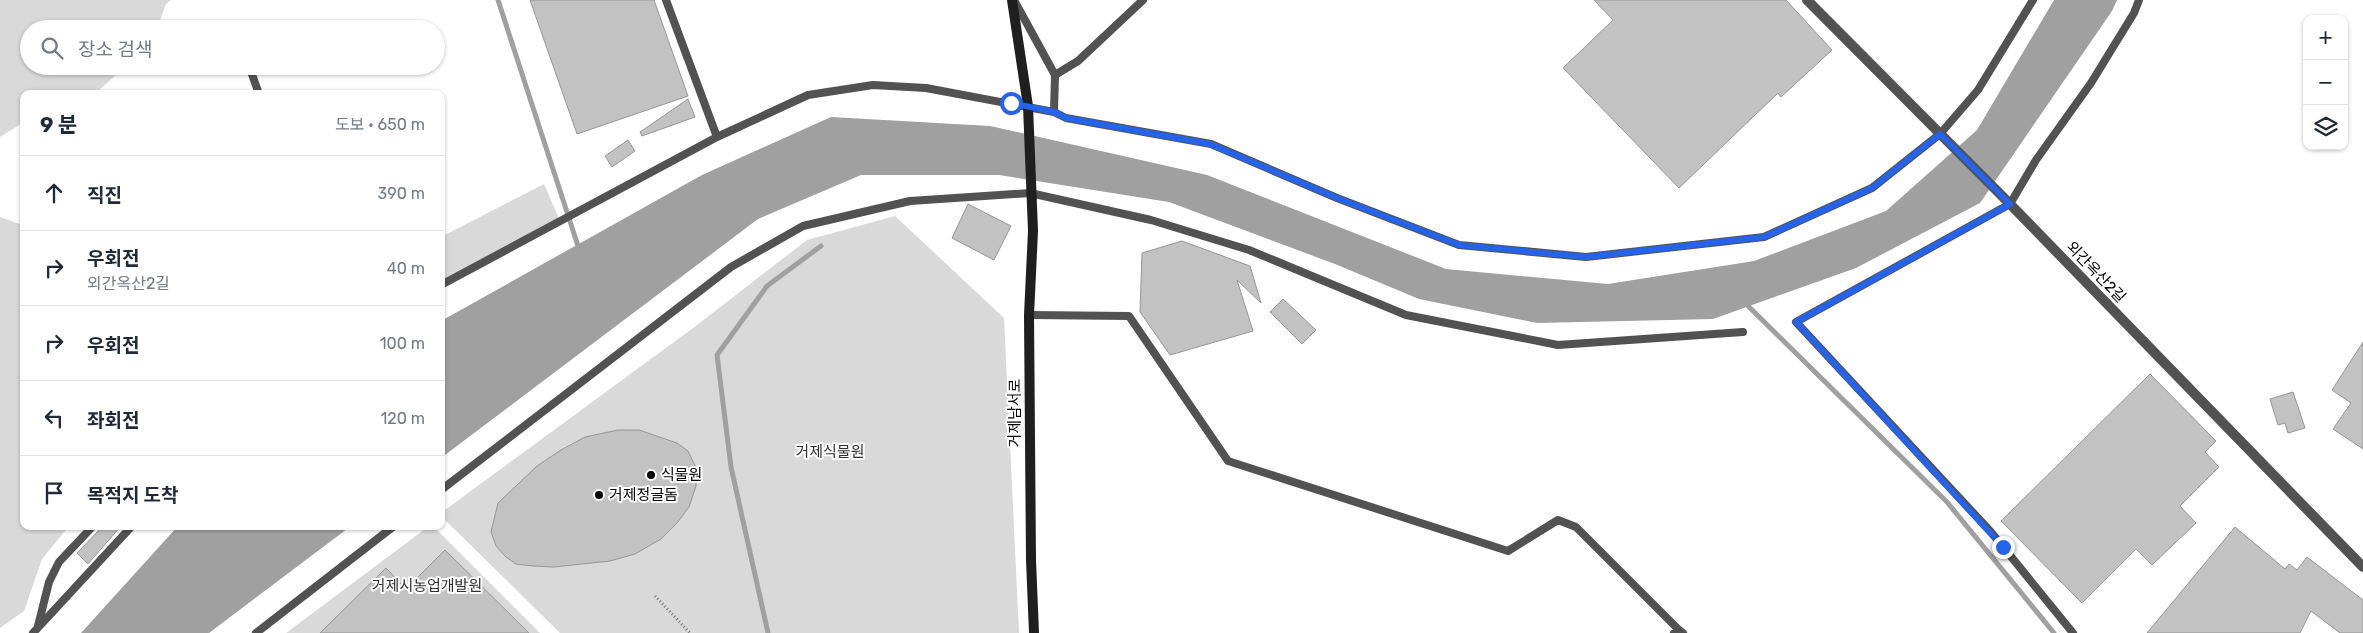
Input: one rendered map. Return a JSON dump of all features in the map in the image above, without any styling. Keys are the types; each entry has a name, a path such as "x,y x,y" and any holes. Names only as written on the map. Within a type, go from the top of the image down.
{"main road":[{"path":"1013,0 1028,106"},
{"name":"거제남서로","path":"1028,106 1030,193 1034,231 1029,315 1031,560 1034,633"}],"street":[{"name":"외간옥산2길","path":"1807,0 2010,204 2363,566"}],"lane":[{"path":"666,0 717,137"},
{"path":"1013,0 1054,75 1054,112"},
{"path":"1054,75 1078,61 1143,0"},
{"path":"445,283 717,137 808,95 873,86 926,88 1028,106 1054,112 1066,118 1210,144 1337,198 1459,245 1586,257 1764,237 1872,188 1940,134 1978,90 2033,0"},
{"path":"2072,633 1991,532 1796,322 2010,204 2036,160 2091,83 2134,13 2138,0"},
{"path":"252,75 258,90"},
{"path":"445,487 731,267 803,226 910,201 1030,193 1151,220 1249,250 1406,315 1558,345 1742,332"},
{"path":"1029,315 1129,316 1228,461 1508,552 1558,520 1576,528 1678,632"},
{"path":"35,631 49,582 59,562 89,530"},
{"path":"35,631 128,530"},
{"path":"256,633 389,530"}],"path":[{"path":"655,596 690,633"}],"green space":[{"path":"0,0 171,0 166,4 160,20 20,20 20,75 116,75 99,90 20,90 20,124 0,137"},
{"path":"544,184 560,221 445,283 445,235"},
{"name":"거제식물원","path":"895,216 1004,318 1019,633 560,633 445,520 445,510 693,328 807,240"},
{"path":"0,217 20,224 20,530 66,530 42,559 24,611 0,628"},
{"name":"거제시농업개발원","path":"424,530 437,530 540,633 286,633"}],"shaded area":[{"path":"2054,0 2117,0 2112,11 1980,203 1856,268 1713,319 1537,323 1419,299 1335,264 1169,202 999,175 861,175 758,219 445,455 445,319 702,175 831,117 990,126 1207,175 1446,269 1608,284 1754,261 1886,211 1977,130"},
{"path":"174,530 346,530 209,633 81,633"}],"building":[{"path":"530,0 654,0 688,96 577,134"},
{"path":"1594,0 1786,0 1832,50 1781,97 1778,93 1679,188 1563,68 1613,20"},
{"path":"688,99 695,117 642,136 640,132"},
{"path":"628,140 635,151 612,167 605,156"},
{"path":"968,204 1011,226 994,260 952,238"},
{"path":"1182,241 1250,266 1261,303 1237,280 1253,331 1170,355 1140,312 1142,253"},
{"path":"1283,299 1316,330 1302,344 1270,312"},
{"path":"2363,342 2363,449 2333,429 2351,403 2332,390"},
{"path":"2150,374 2216,441 2205,452 2219,467 2180,506 2196,523 2152,565 2136,549 2082,603 2001,521"},
{"path":"2293,392 2305,428 2288,433 2285,423 2278,425 2270,399"},
{"name":"거제정글돔","path":"618,430 639,430 677,443 688,451 697,470 696,486 689,507 677,523 661,539 635,554 610,561 554,567 516,564 506,557 496,546 491,532 498,503 537,466 561,450 585,437"},
{"path":"2235,527 2285,569 2289,564 2297,570 2307,557 2363,600 2363,633 2340,633 2311,611 2300,633 2147,633"},
{"path":"99,530 118,530 88,564 77,553"},
{"name":"거제시농업개발원","path":"445,550 529,633 320,633 386,568 406,589"}],"waterway":[{"path":"498,0 579,249"},
{"path":"768,633 731,467 717,355 767,286 821,246"},
{"path":"1744,302 1947,502 2054,633"}],"place":[{"name":"식물원","path":"651,475"},
{"name":"거제정글돔","path":"599,495"}],"route":[{"path":"1011,103 1054,112 1066,118 1210,144 1337,198 1459,245 1586,257 1764,237 1872,188 1940,134 2010,204 1796,322 2003,547"}]}
